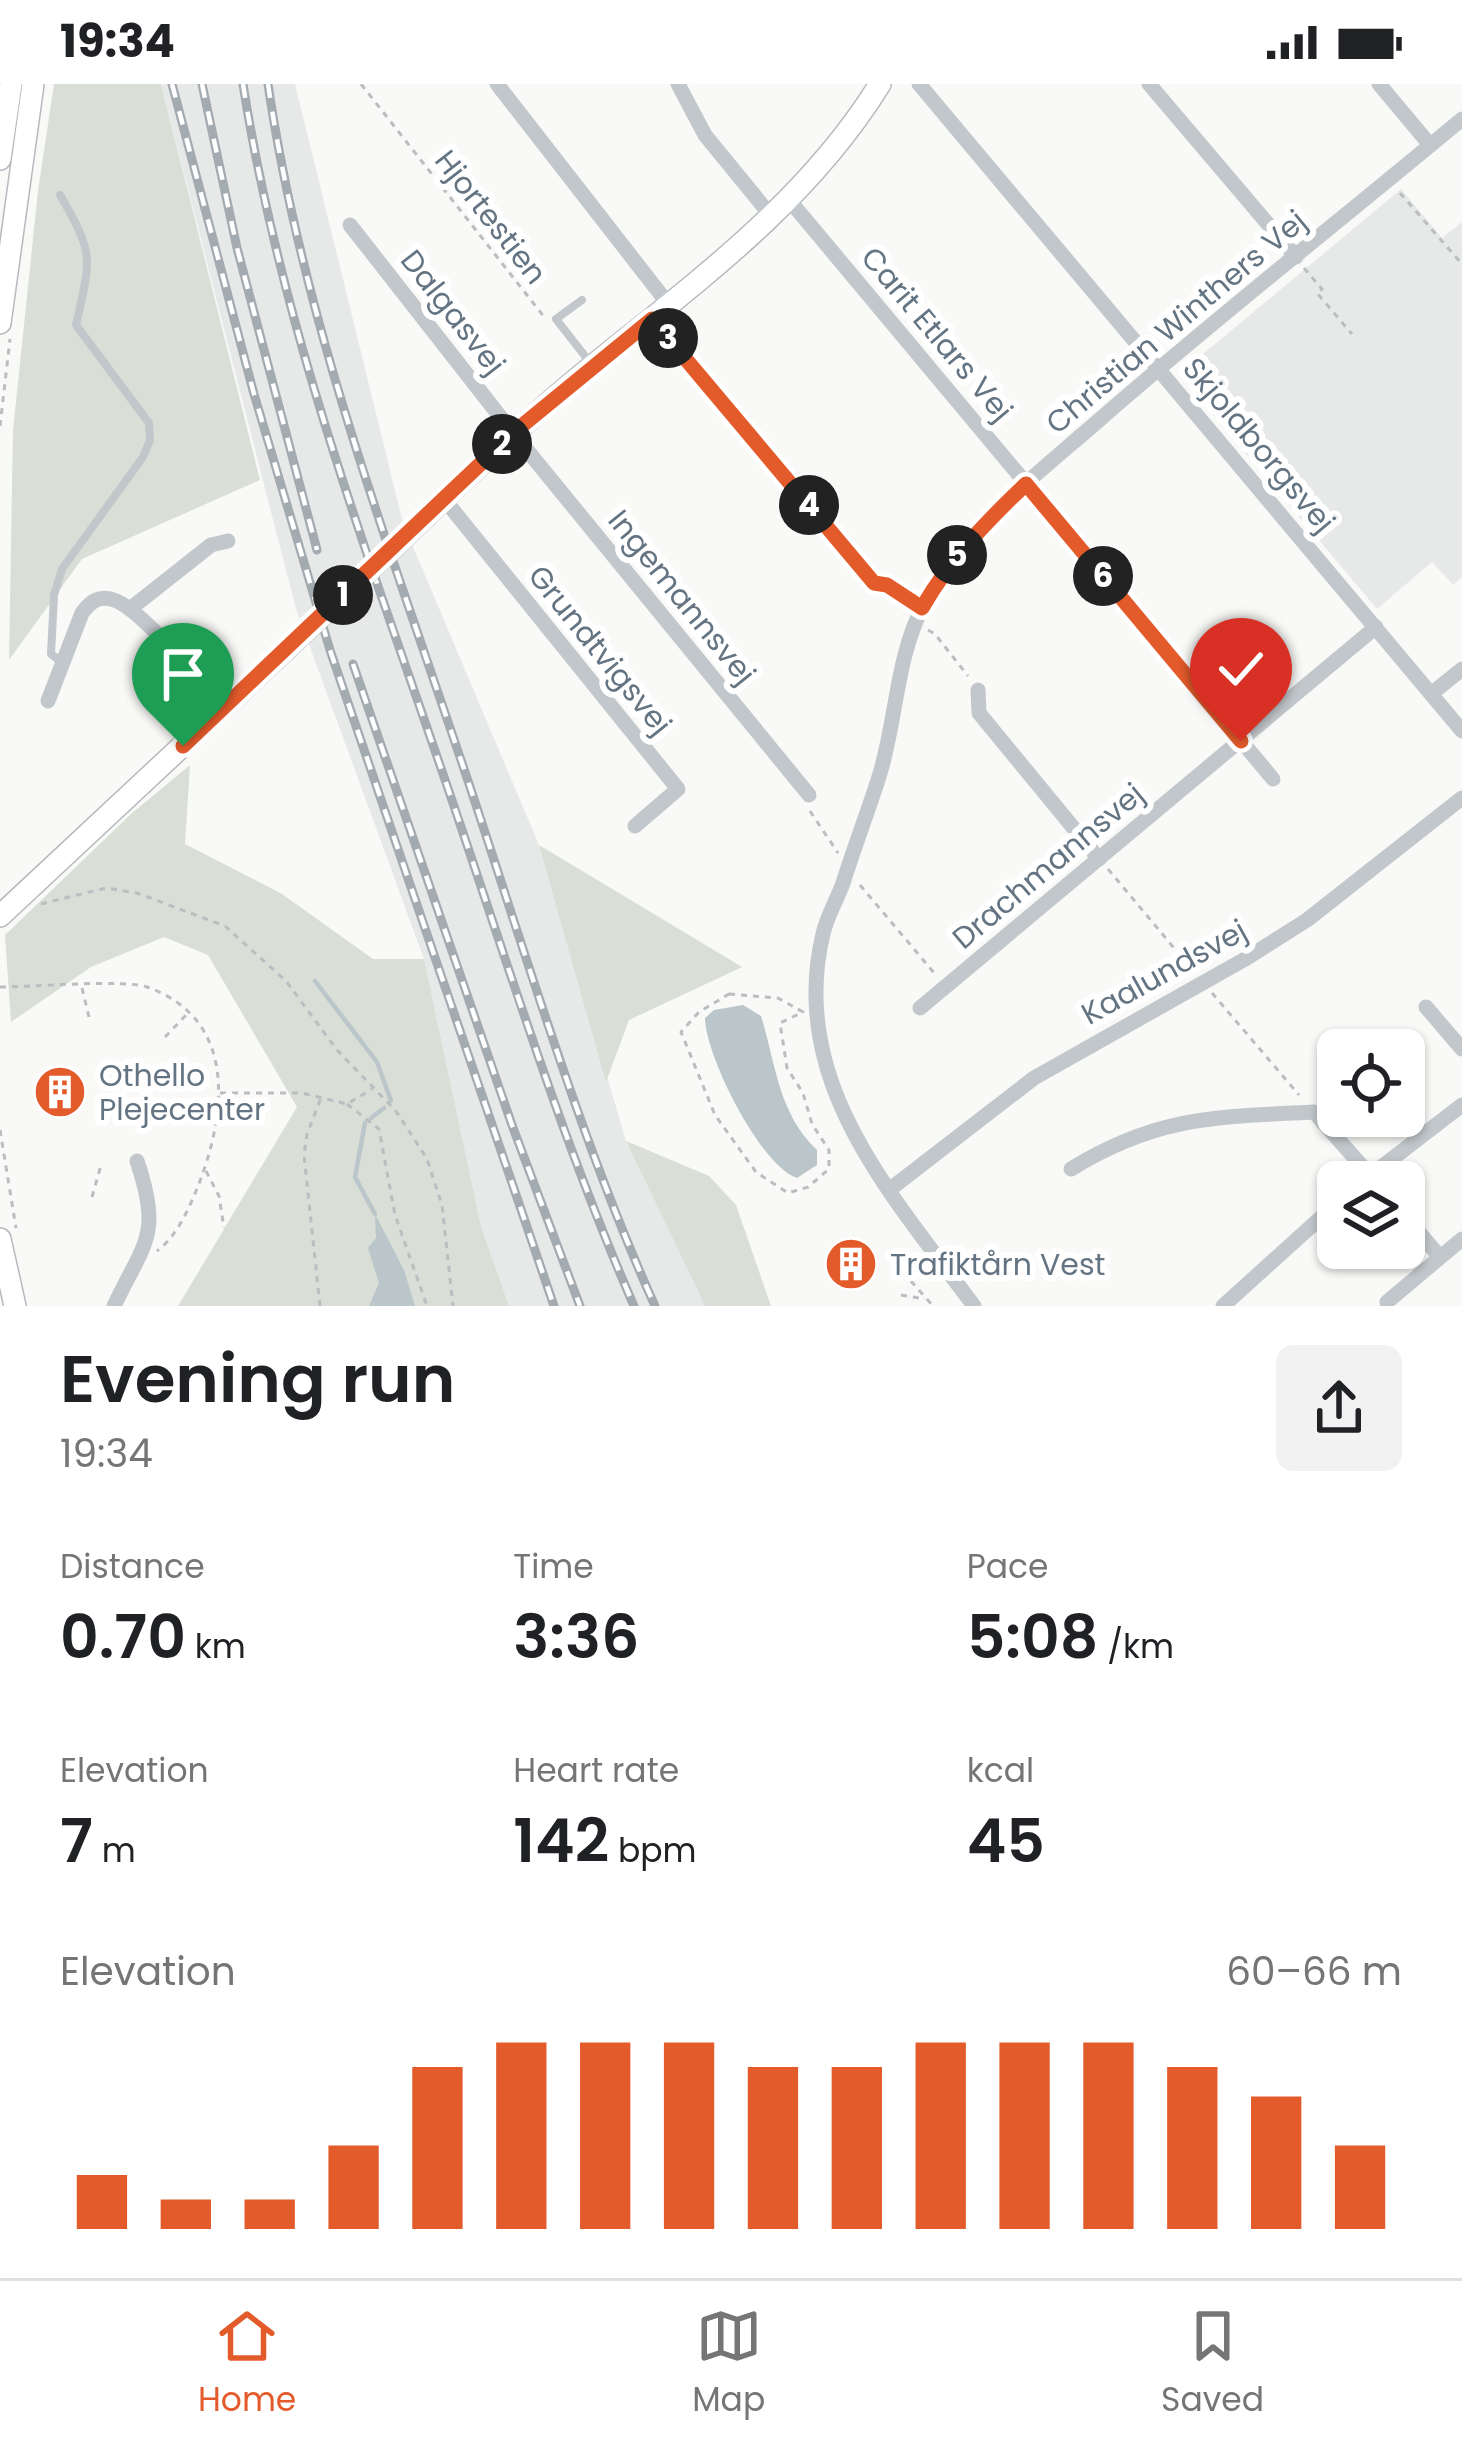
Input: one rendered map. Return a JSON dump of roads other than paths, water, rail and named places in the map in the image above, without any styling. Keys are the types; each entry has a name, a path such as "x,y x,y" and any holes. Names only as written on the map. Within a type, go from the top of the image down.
{"street":[{"path":"0,159 11,84"},
{"path":"0,323 33,84"},
{"path":"497,84 660,312 874,583"},
{"path":"678,84 705,135 772,217"},
{"path":"0,916 513,433 790,201 880,84"},
{"name":"Skjoldborgsvej","path":"920,84 1462,731"},
{"path":"1149,84 1295,257"},
{"path":"1379,84 1430,145"},
{"name":"Christian Winthers Vej","path":"974,1306 860,1148 839,1107 817,1026 816,978 823,931 880,775 902,659 919,616 941,574 1026,484 1462,119"},
{"name":"Carit Etlars Vej","path":"790,201 1273,779"},
{"name":"Dalgasvej","path":"350,225 513,433"},
{"name":"Ingemannsvej","path":"513,433 807,799"},
{"name":"Grundtvigsvej","path":"444,500 678,790 634,826"},
{"path":"130,609 211,545 228,542"},
{"path":"48,701 82,613 100,598 130,609 224,707"},
{"name":"Drachmannsvej","path":"920,1008 1376,627"},
{"path":"1432,694 1462,669"},
{"path":"978,689 979,713 1099,859"},
{"name":"Kaalundsvej","path":"889,1190 1034,1078 1307,920 1462,798"},
{"path":"1426,1007 1462,1049"},
{"path":"1393,1161 1462,1105"},
{"path":"1070,1169 1124,1139 1180,1121 1314,1112 1354,1161"},
{"path":"114,1306 146,1246 152,1224 137,1161"},
{"path":"1222,1306 1317,1221"},
{"path":"8,1232 15,1306"},
{"path":"1387,1302 1462,1239"},
{"path":"1425,1240 1440,1257"}],"lane":[{"path":"60,194 87,243 88,270 76,325 148,423 150,440 62,569 54,595 51,654 63,663"},
{"path":"582,300 556,320 592,367"}],"waterway":[{"path":"315,981 377,1062 391,1101"},
{"path":"371,1118 384,1108"},
{"path":"365,1123 355,1177 375,1214"}],"railway":[{"path":"172,84 254,394 330,650 554,1306"},
{"path":"202,84 237,248 317,550"},
{"path":"243,84 279,260 328,433 557,1109 634,1306"},
{"path":"268,84 302,258 350,429 576,1107 655,1306"},
{"path":"353,664 512,1125 580,1306"}],"place":[{"name":"Othello Plejecenter","path":"60,1092"},
{"name":"Trafiktårn Vest","path":"851,1264"}]}
